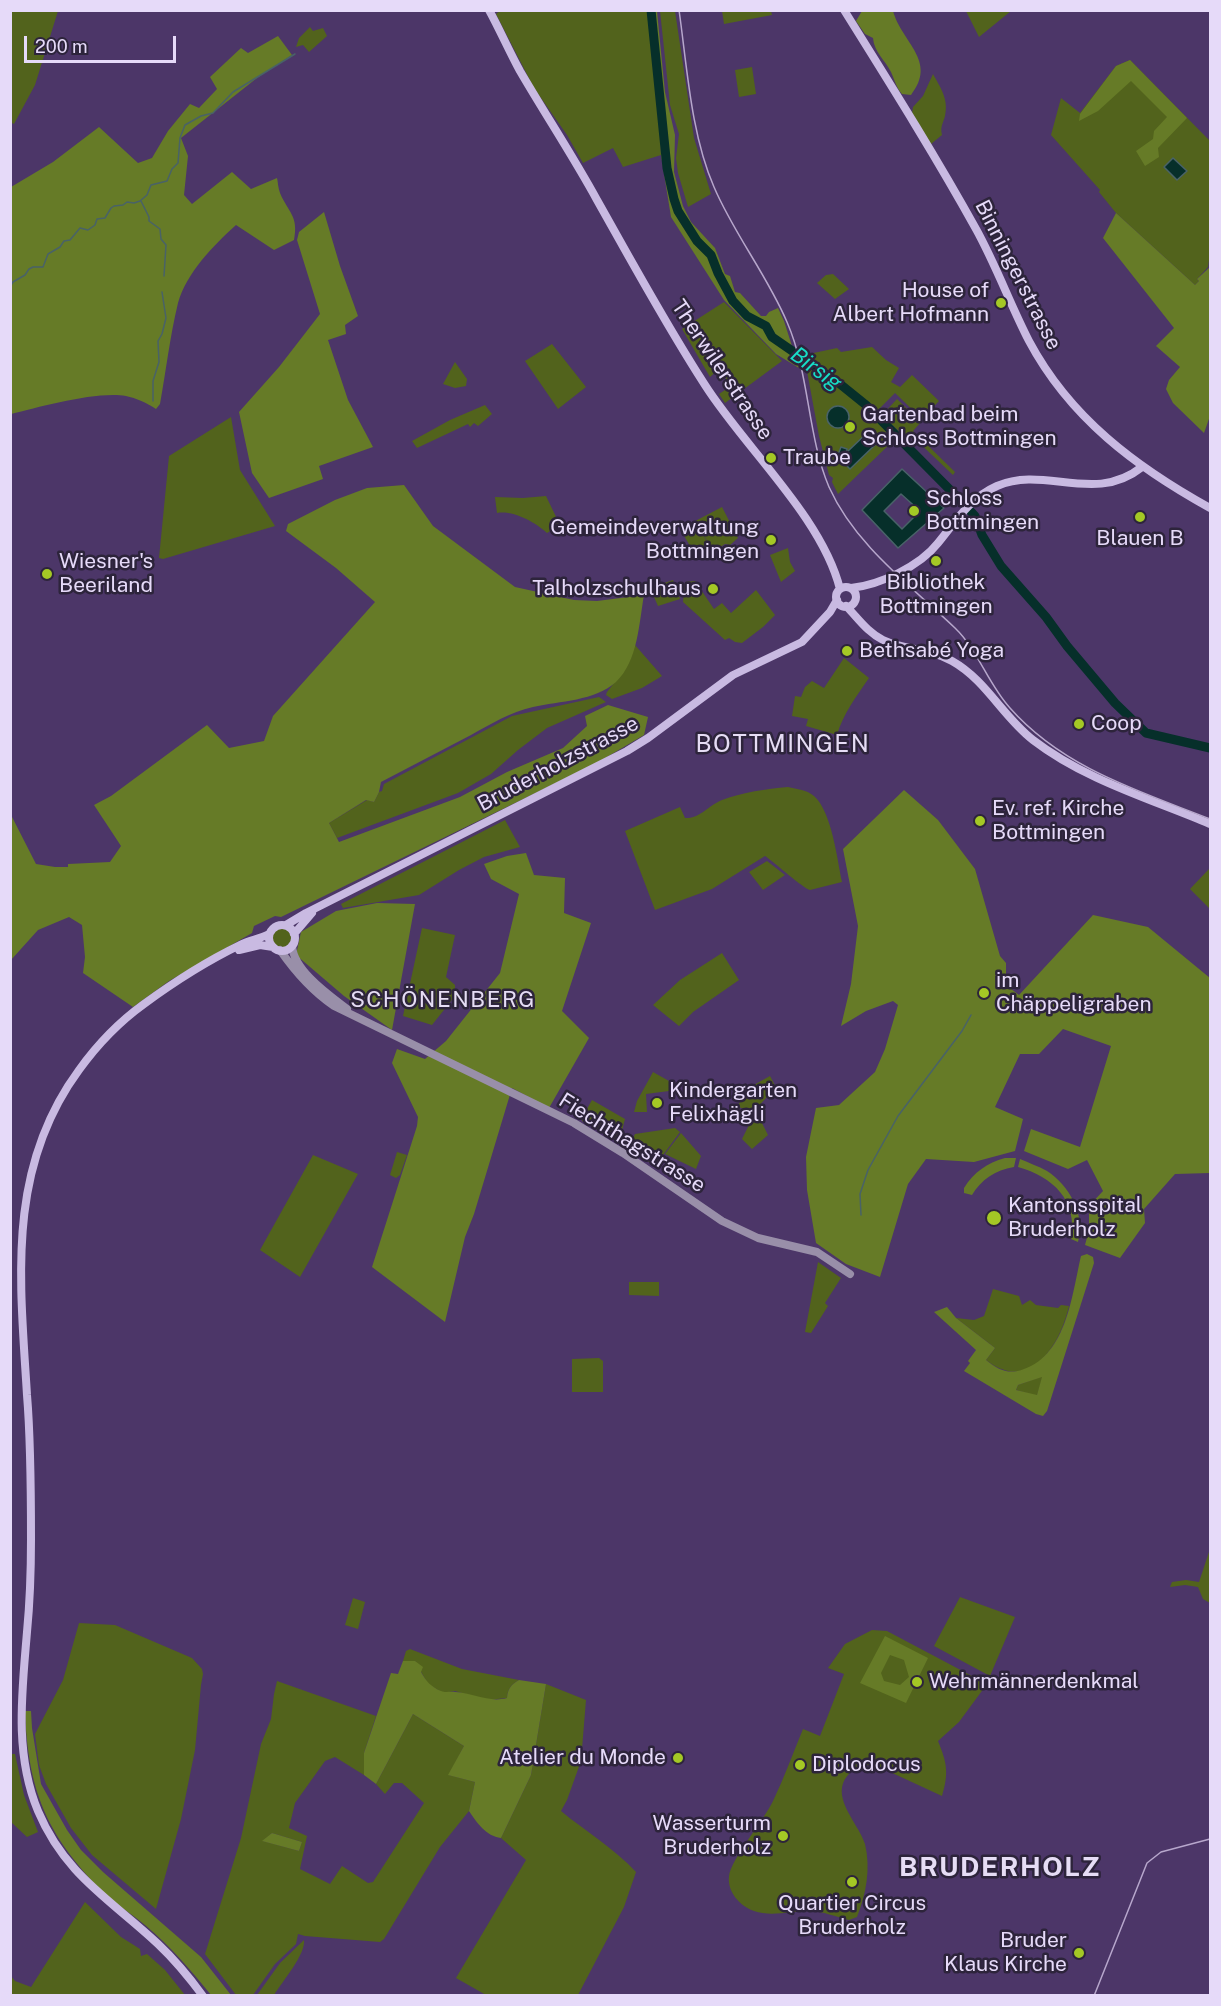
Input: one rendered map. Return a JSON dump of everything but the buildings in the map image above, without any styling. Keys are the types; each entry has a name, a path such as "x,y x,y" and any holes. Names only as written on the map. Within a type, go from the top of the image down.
{"main road":[{"name":"Therwilerstrasse","path":"489,10 519,68 586,180 672,333 705,386 797,506 837,574 843,580 846,597 866,628 885,641 931,651 960,666 984,687 1032,739 1072,765 1092,776 1208,823"},
{"name":"Binningerstrasse","path":"844,10 960,201 993,260 1028,340 1044,366 1081,414 1142,467 1210,508"},
{"name":"Bruderholzstrasse","path":"203,1995 186,1973 157,1943 88,1885 75,1870 49,1834 38,1810 24,1761 21,1726 31,1566 31,1480 21,1258 27,1192 34,1158 45,1129 72,1080 101,1043 125,1019 169,986 239,945 269,934 275,926 286,926 318,906 627,751 733,675 798,644 809,636 846,597 916,562 937,544 967,507 997,486 1019,480 1080,485 1107,484 1124,478 1142,467"},
{"name":"Bruderholzstrasse","path":"294,934 318,906"},
{"path":"286,926 294,934 292,946"},
{"path":"269,934 269,942 276,949"},
{"name":"Bruderholzstrasse","path":"221,955 254,946 286,950 292,946"}],"street":[{"name":"Fiechthagstrasse","path":"292,946 297,961 310,978 326,993 364,1020"},
{"name":"Fiechthagstrasse","path":"276,949 316,993 348,1014 574,1123 623,1153 722,1221 758,1238 817,1252 850,1274"}],"green space":[{"path":"501,10 647,11 659,115 661,155 623,167 613,148 583,163 567,135 534,88 496,14"},
{"path":"10,11 58,11 35,85 14,124 10,122"},
{"path":"647,11 657,11 665,92 675,135 674,172 683,206 691,222 715,248 725,274 730,276 735,292 740,293 761,316 766,316 778,308 799,368 776,354 724,300 671,217 661,155 659,115"},
{"path":"660,11 675,11 694,138 711,194 688,207 678,173 676,158 679,134 670,105"},
{"path":"722,11 771,11 772,15 724,24"},
{"path":"862,11 893,11 920,62 921,72 918,83 911,95 902,94 875,48 873,38 865,34 856,21"},
{"path":"966,11 1011,11 979,37"},
{"path":"310,27 313,31 323,28 327,36 309,52 303,45 296,47 299,38"},
{"path":"278,36 292,55 257,78 181,138 188,156 184,195 192,204 232,172 251,189 277,178 280,193 294,220 294,240 274,250 236,225 202,260 194,270 178,303 160,404 156,409 134,398 114,395 68,400 11,414 11,187 53,162 99,127 138,163 152,158 168,131 190,104 199,108 217,89 210,77 241,48 248,53"},
{"path":"1130,60 1210,141 1210,253 1208,267 1197,279 1199,281 1195,285 1116,213 1099,192 1100,190 1051,135 1061,98 1080,113 1116,66"},
{"path":"1130,60 1187,118 1158,148 1159,157 1145,166 1136,151 1153,139 1154,131 1167,117 1131,81 1098,111 1079,121 1080,114 1116,66"},
{"path":"752,67 756,94 739,97 735,70"},
{"path":"933,74 943,94 946,110 942,135 931,144 912,114 913,107 923,96"},
{"path":"324,212 358,316 345,325 346,334 328,340 348,400 373,447 319,466 323,479 269,498 252,473 239,412 279,367 320,314 297,240 299,232"},
{"path":"1116,213 1195,285 1199,281 1197,279 1210,267 1210,416 1204,433 1173,403 1166,389 1169,380 1180,367 1156,346 1174,328 1103,238"},
{"path":"833,274 849,289 835,299 817,283 826,275"},
{"path":"724,302 782,361 725,403 719,394 731,386 719,369 710,377 682,329"},
{"path":"552,344 586,387 558,409 525,361"},
{"name":"Gartenbad beim Schloss Bottmingen","path":"872,347 899,368 891,382 900,387 912,375 939,401 922,419 895,393 873,415 893,441 838,494 832,482 833,478 829,475 819,436 804,355 837,348 841,352"},
{"path":"455,362 467,379 466,386 455,388 443,384"},
{"path":"897,399 921,422 913,431 955,472 953,475 910,434 906,438 882,415"},
{"path":"485,405 492,414 478,426 474,423 470,427 468,424 417,448 412,441 450,420"},
{"path":"231,417 240,470 275,526 163,559 159,558 169,456"},
{"path":"404,485 433,526 515,587 574,600 597,601 644,595 639,629 629,663 616,682 608,688 588,697 533,707 509,715 381,782 374,802 366,800 329,823 339,842 460,797 507,772 563,748 587,726 585,716 608,705 648,717 644,735 595,764 281,917 275,916 254,926 252,933 169,981 133,1007 83,973 85,957 82,925 69,917 38,930 11,960 10,813 36,864 68,867 68,864 110,862 121,846 94,805 111,796 207,725 229,748 264,741 273,716 375,602 336,568 286,531 288,524 335,500 367,488"},
{"path":"546,496 560,525 547,533 524,518 510,513 497,513 495,497"},
{"path":"722,507 738,538 730,545 725,544 714,551 702,533 710,547 696,556 680,529"},
{"path":"788,548 790,562 795,571 781,582 770,555"},
{"path":"673,580 680,599 658,606 650,588"},
{"path":"695,581 714,609 722,603 731,613 756,590 775,615 742,643 729,638 725,640 683,602 685,582"},
{"path":"635,645 662,676 642,688 612,699 606,695 607,692 625,669"},
{"path":"844,658 869,678 846,713 837,735 806,726 808,719 792,716 795,696 801,697 805,687 812,681 824,688"},
{"path":"599,697 606,702 547,728 491,774 458,793 337,838 329,823 367,800 374,802 384,784 512,716"},
{"path":"788,787 808,792 820,803 833,836 842,882 810,890 765,856 712,889 655,910 625,831 680,807 685,818 690,818 730,797"},
{"path":"904,790 938,820 975,869 1000,956 1006,963 1006,985 1019,995 1093,915 1148,927 1210,978 1210,1173 1175,1174 1144,1209 1145,1223 1120,1258 1085,1245 1089,1230 1089,1206 1103,1191 1087,1160 1068,1169 1024,1151 1031,1129 1080,1147 1111,1046 1063,1029 1039,1054 1020,1054 995,1107 1023,1119 1015,1151 974,1162 926,1159 908,1184 880,1277 846,1264 816,1243 807,1190 806,1157 816,1108 839,1105 875,1072 885,1049 898,1005 893,1001 866,1011 841,1026 851,984 858,926 843,849"},
{"path":"505,820 520,847 484,857 419,895 343,908 341,904"},
{"path":"526,853 534,875 565,878 564,913 591,923 562,1011 589,1038 549,1108 512,1088 465,1237 445,1322 372,1267 418,1117 392,1063 397,1049 425,1059 446,1041 500,973 519,894 491,879 484,864 507,856"},
{"path":"767,861 785,875 763,890 749,872"},
{"path":"1209,869 1210,871 1210,909 1190,889"},
{"path":"377,903 415,904 392,1030 344,996 296,955 301,932 336,911"},
{"path":"282,928 289,931 292,938 289,945 282,948 275,945 272,938 275,931"},
{"path":"422,928 455,935 446,977 455,985 455,996 432,1025 403,1016"},
{"path":"722,953 739,980 693,1012 679,1026 653,1005 680,980"},
{"path":"653,1072 678,1086 675,1094 669,1091 646,1094 647,1112 634,1112 637,1101"},
{"path":"770,1076 778,1091 767,1097 752,1113 737,1106 752,1086"},
{"path":"592,1100 625,1119 619,1142 582,1121"},
{"path":"753,1117 761,1121 768,1135 752,1149 742,1139"},
{"path":"675,1128 680,1132 655,1166 628,1148 635,1134"},
{"path":"681,1133 701,1156 696,1169 665,1154"},
{"path":"397,1152 407,1155 400,1175 396,1178 390,1175"},
{"path":"313,1155 358,1174 300,1277 260,1250"},
{"path":"1005,1158 1016,1158 1014,1167 989,1176 972,1195 964,1193 964,1188 977,1173 987,1165"},
{"path":"1020,1159 1047,1171 1069,1192 1080,1221 1078,1242 1071,1239 1071,1213 1067,1202 1052,1184 1031,1171 1018,1167"},
{"path":"1087,1254 1093,1257 1094,1263 1047,1411 1043,1416 964,1371 976,1350 934,1312 947,1307 956,1318 995,1348 986,1360 1004,1370 1019,1371 1038,1361 1059,1337 1070,1304 1081,1256","holes":["1042,1377 1037,1395 1016,1390 1018,1385"]},
{"path":"818,1262 841,1278 825,1303 828,1306 811,1333 805,1332"},
{"path":"629,1282 659,1282 659,1296 629,1295"},
{"path":"993,1289 1019,1296 1022,1305 1030,1300 1036,1305 1058,1308 1061,1305 1069,1306 1065,1321 1050,1350 1040,1361 1029,1368 1016,1372 1002,1369 986,1360 995,1348 956,1318 974,1320 984,1316"},
{"path":"599,1358 603,1361 603,1392 572,1392 572,1359"},
{"path":"1043,1376 1037,1396 1016,1390 1018,1385"},
{"path":"1210,1549 1210,1603 1203,1599 1198,1587 1185,1585 1170,1587 1172,1582 1186,1580 1199,1582"},
{"path":"960,1597 1015,1617 990,1676 934,1646"},
{"path":"353,1598 365,1602 358,1629 345,1625"},
{"path":"79,1623 115,1625 192,1658 202,1669 195,1750 181,1819 156,1909 92,1855 71,1828 46,1784 39,1765 35,1734 63,1680"},
{"path":"872,1630 887,1631 987,1684 959,1722 938,1741 946,1768 946,1781 942,1796 875,1765 855,1769 844,1782 842,1790 843,1800 862,1836 867,1853 867,1881 857,1917 849,1920 814,1911 774,1914 754,1911 739,1902 732,1893 729,1882 731,1869 773,1801 803,1729 820,1736 844,1674 828,1668 845,1644"},
{"path":"885,1636 928,1658 906,1703 860,1683","holes":["890,1655 904,1660 909,1677 900,1685 884,1681 881,1673"]},
{"path":"410,1649 462,1669 519,1680 510,1687 507,1698 487,1700 455,1691 443,1693 428,1684 415,1661 403,1661 406,1651"},
{"path":"403,1661 415,1661 423,1667 421,1672 427,1681 434,1688 443,1692 500,1699 507,1698 510,1687 519,1680 546,1684 531,1775 501,1838 486,1832 469,1811 475,1782 448,1775 464,1746 413,1714 376,1784 364,1775 364,1753 391,1673 398,1674"},
{"path":"277,1681 376,1716 364,1753 364,1775 335,1757 325,1761 295,1803 289,1828 307,1836 300,1869 330,1884 342,1866 368,1883 373,1882 424,1803 402,1783 394,1783 385,1794 376,1784 413,1714 464,1746 449,1775 475,1782 469,1811 440,1847 384,1939 380,1942 298,1934 296,1944 275,1964 253,1995 236,1995 205,1954 241,1838 261,1744 271,1719","holes":["272,1833 302,1842 299,1851 263,1841"]},
{"path":"546,1684 586,1700 581,1761 561,1811 609,1847 636,1872 624,1907 578,1995 486,1995 456,1978 526,1860 501,1838 531,1775"},
{"path":"25,1711 31,1711 41,1784 81,1850 201,1957 231,1995 211,1995 163,1941 102,1891 67,1850 54,1830 36,1788 30,1764"},
{"path":"11,1754 15,1754 24,1795 38,1832 27,1837 11,1822"},
{"path":"272,1833 302,1842 299,1851 262,1841"},
{"path":"85,1902 121,1937 140,1949 141,1956 147,1954 165,1970 185,1995 11,1995 11,1976 15,1981 31,1987"},
{"path":"304,1940 301,1953 274,1995 257,1995 280,1963"}],"shaded area":[{"path":"1173,158 1187,171 1177,180 1164,167"},
{"path":"838,406 846,409 849,417 846,425 838,428 830,425 827,417 830,409"},
{"path":"867,433 877,443 850,469 838,455 841,447 847,449 846,453"},
{"path":"902,469 944,508 898,548 862,510","holes":["901,494 920,511 902,529 884,511"]}],"waterway":[{"name":"Birsig","path":"651,10 667,168 674,199 678,211 697,241 711,255 733,301 747,316 766,326 772,337 866,405 963,503 975,516 982,535 1001,566 1046,617 1115,703 1146,733 1210,748"},
{"path":"10,287 29,269 43,267 48,254 60,247 64,241 70,240 80,228 88,230 95,225 97,219 105,218 114,206 140,201 147,195 151,185 167,181 172,169 178,163 180,138 185,125 201,116 213,113 233,92 295,54"},
{"path":"141,201 149,221 160,229 161,239 166,245 164,276"},
{"path":"153,401 153,381 159,362 158,341 166,318 162,292"},
{"path":"861,1215 860,1194 868,1170 898,1116 962,1031 971,1015"}],"tram line":[{"path":"679,10 691,100 706,167 722,204 779,305 795,342 816,447 829,487 840,508 868,546 963,637 1002,699 1031,729 1054,747 1103,776 1210,819"},
{"path":"1094,1996 1147,1863 1161,1852 1210,1839"}],"place":[{"name":"House of Albert Hofmann","path":"1001,303"},
{"name":"Gartenbad beim Schloss Bottmingen","path":"850,427"},
{"name":"Traube","path":"771,458"},
{"name":"Schloss Bottmingen","path":"914,511"},
{"name":"Blauen B","path":"1140,517"},
{"name":"Gemeindeverwaltung Bottmingen","path":"771,540"},
{"name":"Bibliothek Bottmingen","path":"936,561"},
{"name":"Wiesner's Beeriland","path":"47,574"},
{"name":"Talholzschulhaus","path":"713,589"},
{"name":"Bethsabé Yoga","path":"847,651"},
{"name":"Coop","path":"1079,724"},
{"name":"Ev. ref. Kirche Bottmingen","path":"980,821"},
{"name":"im Chäppeligraben","path":"984,993"},
{"name":"Kindergarten Felixhägli","path":"657,1103"},
{"name":"Kantonsspital Bruderholz","path":"994,1218"},
{"name":"Wehrmännerdenkmal","path":"917,1682"},
{"name":"Atelier du Monde","path":"678,1758"},
{"name":"Diplodocus","path":"800,1765"},
{"name":"Wasserturm Bruderholz","path":"783,1836"},
{"name":"Quartier Circus Bruderholz","path":"852,1882"},
{"name":"Bruder Klaus Kirche","path":"1079,1953"}],"district":[{"name":"BOTTMINGEN","path":"783,745"},
{"name":"SCHÖNENBERG","path":"443,1000"},
{"name":"BRUDERHOLZ","path":"1000,1868"}]}
